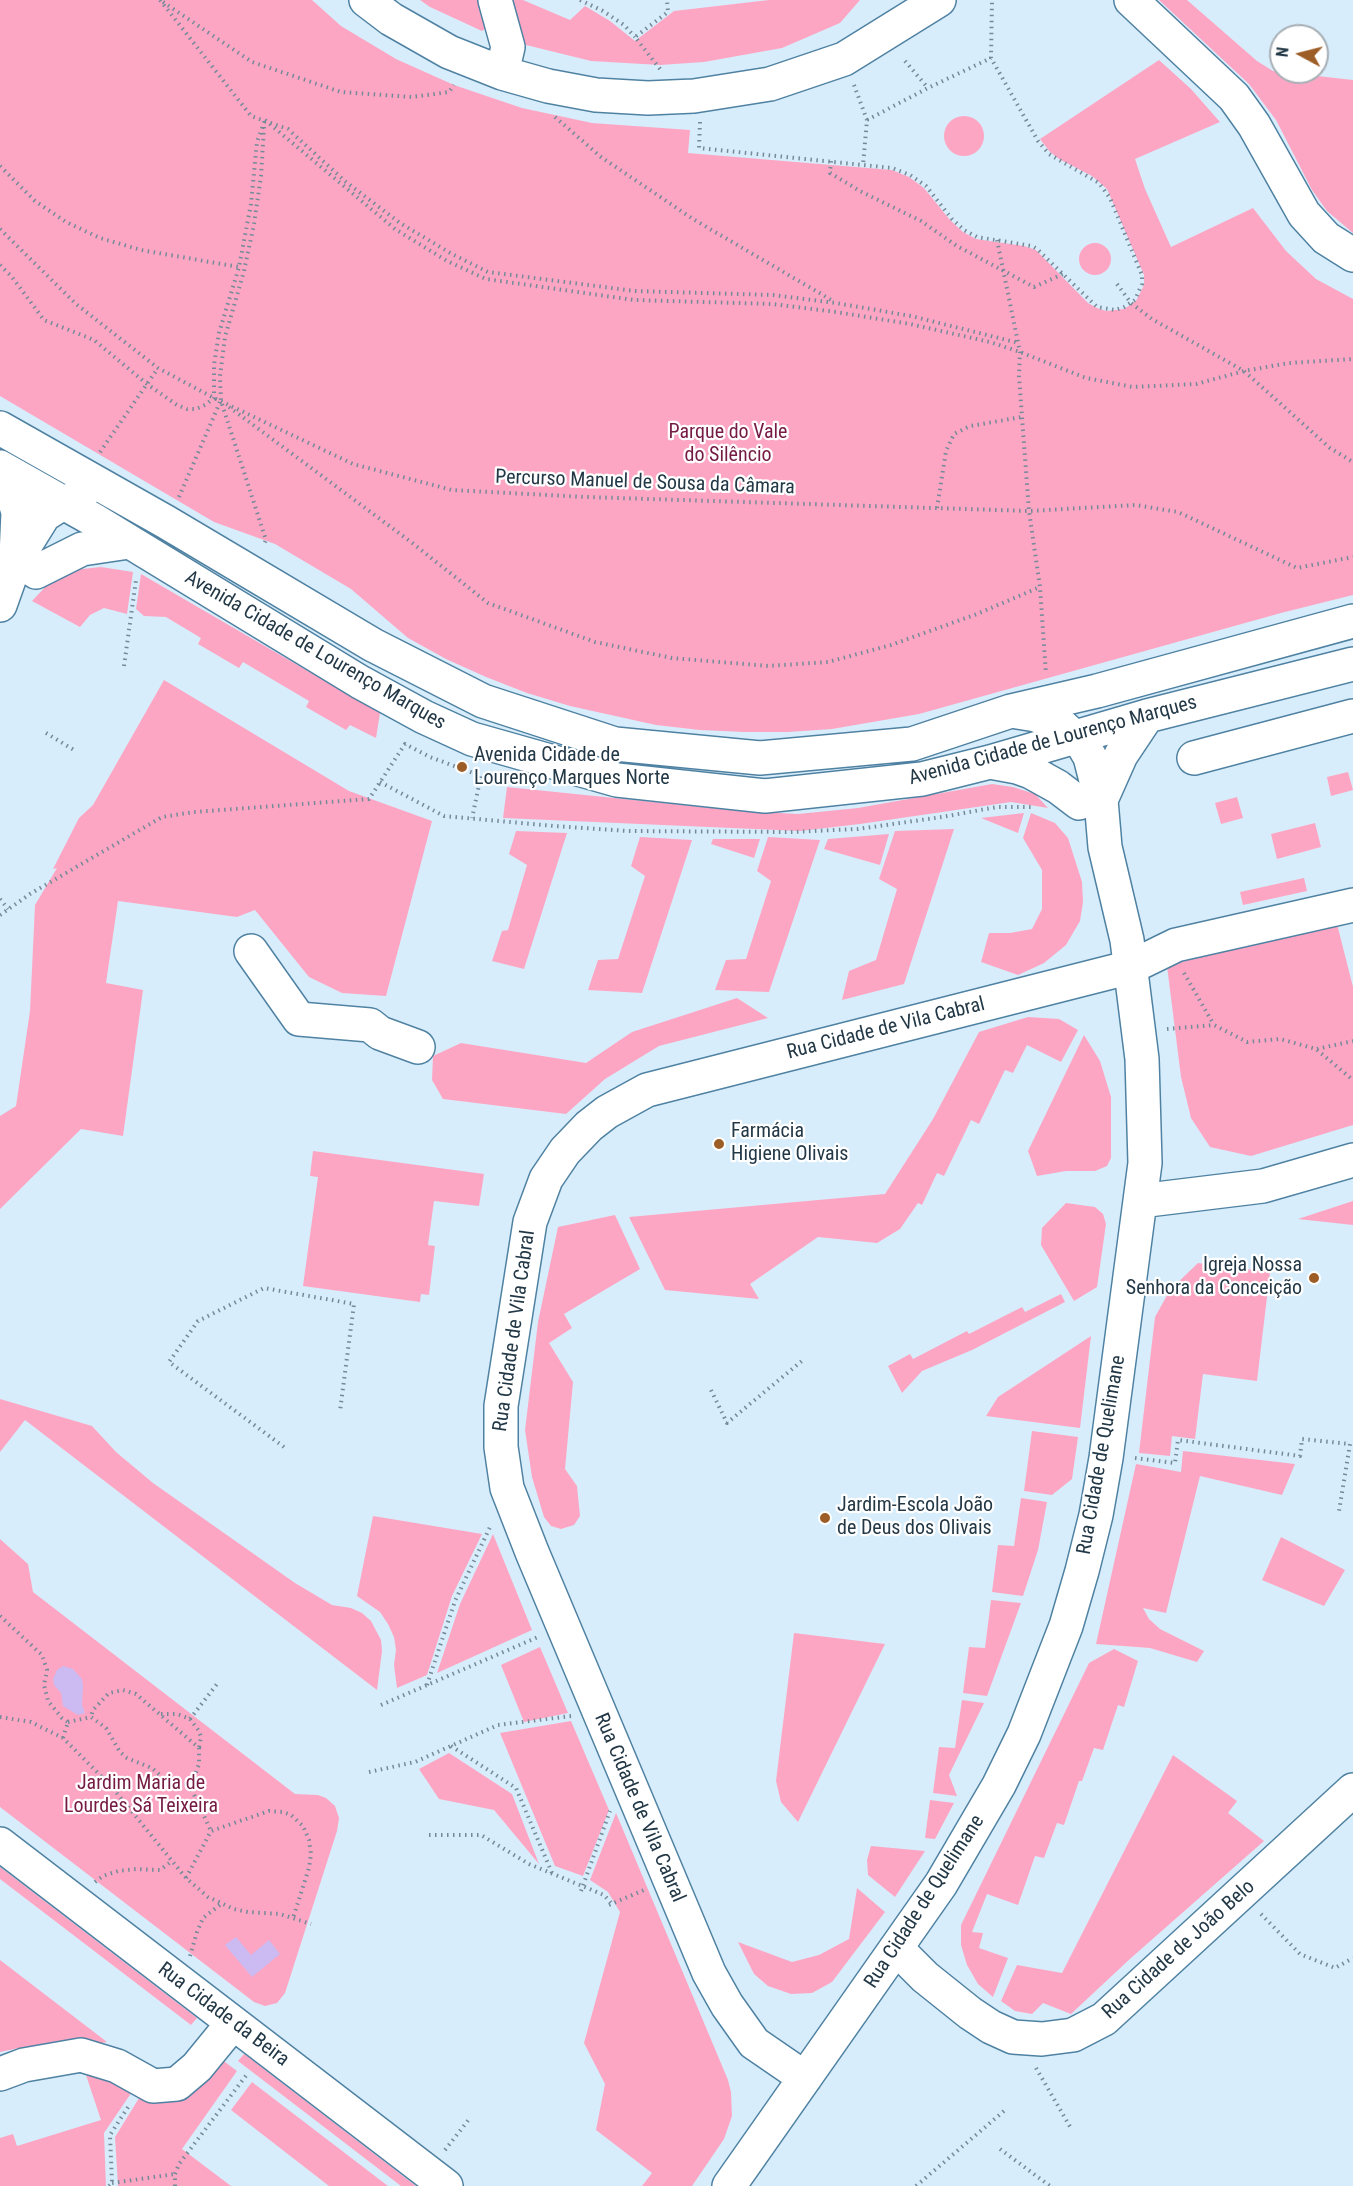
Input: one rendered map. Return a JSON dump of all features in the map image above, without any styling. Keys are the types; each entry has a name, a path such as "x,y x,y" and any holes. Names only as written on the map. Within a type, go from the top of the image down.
{"street":[{"path":"366,0 391,19 449,52 502,73 548,86 596,95 648,98 694,96 770,84 844,59 934,1"},
{"path":"495,0 508,46 502,73"},
{"path":"1131,0 1234,97 1254,125 1304,214 1326,238 1353,255"},
{"name":"Avenida Cidade de Lourenço Marques","path":"0,428 373,645 483,701 615,744 760,758 912,744 1011,711 1097,691 1353,621"},
{"path":"1,604 26,566 63,525 63,465"},
{"path":"3,469 18,512 26,566"},
{"name":"Avenida Cidade de Lourenço Marques","path":"3,469 63,503 133,556 424,717 472,739 617,780 765,796 922,779 990,762 1147,716 1353,664"},
{"path":"63,503 84,495 111,492"},
{"path":"26,566 82,549 133,556"},
{"name":"Rua Cidade de Quelimane","path":"729,2186 941,1884 999,1785 1029,1723 1066,1626 1088,1548 1106,1458 1146,1163 1142,1059 1127,940 1105,847 1090,802 1069,763 1069,749 1073,736 1086,707 1097,691"},
{"path":"1011,711 1051,720 1073,736"},
{"path":"1090,802 1147,716"},
{"path":"1194,758 1353,716"},
{"name":"Rua Cidade de Quelimane","path":"990,762 1031,772 1090,802"},
{"name":"Rua Cidade de Vila Cabral","path":"805,2078 754,2043 727,2005 709,1973 513,1508 505,1478 501,1448 501,1406 530,1222 546,1179 573,1142 607,1112 647,1090 1131,967 1176,945 1353,905"},
{"path":"251,951 299,1019 370,1025 380,1033 418,1047"},
{"path":"1140,1202 1263,1186 1353,1160"},
{"name":"Rua Cidade de João Belo","path":"896,1948 925,1977 970,2013 1013,2037 1042,2039 1073,2035 1104,2019 1353,1790"},
{"name":"Rua Cidade da Beira","path":"0,1844 447,2186"},
{"path":"0,2074 24,2066 81,2055 117,2066 153,2086 177,2084 197,2067 233,2023"}],"path":[{"path":"160,0 252,62 341,92 412,97 450,93 455,81"},
{"path":"160,0 251,116 288,129 346,182 400,223 488,272 635,291 773,295 836,303 911,316 1019,343"},
{"path":"580,0 603,10 624,26 662,72"},
{"path":"635,37 668,12 667,0"},
{"path":"700,122 699,147 892,168 910,175 926,186 952,219 964,230 977,237 1032,246 1097,307 1115,310 1131,303 1140,292 1142,275 1106,190 1091,178 1048,154 1038,141 991,58 992,0"},
{"path":"867,120 991,58"},
{"path":"905,61 928,88"},
{"path":"854,85 867,120 863,165"},
{"path":"554,116 602,158 693,219 836,303"},
{"path":"0,266 12,277 44,320 94,340 147,384 177,405 196,410 214,398 214,365 219,333 238,267 251,204 257,142 265,120"},
{"path":"265,120 395,229 447,261 486,279 634,300 773,304 910,324 990,342 1086,378 1133,387 1196,384 1244,371 1289,363 1353,359"},
{"path":"264,544 266,540 221,401 222,356 254,224 261,176 265,120"},
{"path":"831,162 830,172 860,191 921,221 957,246 1034,287 1063,274"},
{"path":"0,166 35,201 66,222 100,238 141,250 238,267"},
{"name":"Percurso Manuel de Sousa da Câmara","path":"0,229 76,304 158,368 214,398 353,464 452,490 598,498 1029,511 1136,505 1178,512 1297,568 1353,557"},
{"path":"997,240 1019,343 1019,376 1029,511 1040,587 1046,680"},
{"path":"1117,284 1131,303 1152,319 1244,371 1330,448 1353,462"},
{"path":"96,458 158,368"},
{"path":"175,505 221,401"},
{"path":"221,401 411,542 488,603 595,642 672,658 757,666 828,662 891,645 977,614 1040,587"},
{"path":"937,508 946,451 954,434 970,426 1022,417"},
{"path":"124,666 133,556"},
{"path":"46,733 74,750"},
{"path":"0,915 30,894 162,818 194,812 369,799 405,744 429,757 481,776 472,818"},
{"path":"380,782 444,816"},
{"path":"0,899 8,909"},
{"path":"1176,945 1185,973 1214,1024 1246,1042 1280,1039 1317,1049 1353,1080"},
{"path":"1139,1031 1214,1024"},
{"path":"1317,1049 1353,1041"},
{"path":"284,1447 170,1362 198,1321 264,1288 354,1304 340,1411"},
{"path":"711,1390 727,1423 803,1360"},
{"path":"1128,1457 1175,1463 1178,1440 1300,1456 1302,1439 1352,1444 1339,1511"},
{"path":"427,1685 455,1601 492,1523"},
{"path":"0,1616 42,1655 47,1670 44,1685 48,1701 68,1722"},
{"path":"381,1705 546,1634"},
{"path":"190,1719 217,1684"},
{"path":"91,1718 93,1710 103,1698 116,1690 123,1690 136,1694 199,1748"},
{"path":"160,1714 177,1714 190,1719 201,1737 199,1764 189,1784"},
{"path":"369,1772 415,1762 498,1725 581,1715"},
{"path":"0,1717 31,1722 63,1738 111,1786 186,1878 203,1893 221,1904 248,1912 280,1914 311,1924"},
{"path":"68,1722 91,1718 106,1728 120,1752 128,1758 147,1765 168,1782 189,1784"},
{"path":"63,1738 68,1722"},
{"path":"451,1745 516,1788 552,1873"},
{"path":"189,1784 211,1831"},
{"path":"581,1890 611,1807"},
{"path":"186,1878 211,1831 269,1811 283,1812 297,1820 306,1833 311,1854 309,1868 293,1918"},
{"path":"429,1835 481,1834 529,1864 604,1895 610,1905 653,1886"},
{"path":"92,1885 110,1873 136,1869 160,1870 172,1861"},
{"path":"1241,1894 1300,1954 1335,1968 1353,1958"},
{"path":"189,1959 196,1932 203,1918 221,1904"},
{"path":"175,2186 175,2174 179,2164 248,2073"},
{"path":"1042,2076 1072,2130"},
{"path":"144,2082 110,2135 110,2185 175,2174"},
{"path":"915,2186 1004,2111"},
{"path":"443,2153 470,2118"},
{"path":"1000,2149 1050,2186"}],"green space":[{"name":"Parque do Vale do Silêncio","path":"0,0 312,0 341,26 396,59 454,85 522,108 592,123 690,130 688,153 892,170 909,177 924,188 963,232 976,239 1036,250 1088,303 1106,311 1124,309 1136,301 1144,285 1144,275 1107,189 1092,176 1059,159 1040,139 1159,60 1191,89 1220,122 1135,159 1145,189 1171,247 1253,208 1286,251 1316,279 1353,299 1353,595 919,714 832,729 744,732 656,725 570,706 486,677 408,638 351,589 275,544 214,522 0,396"},
{"path":"420,0 485,0 496,22 482,31"},
{"path":"504,0 523,0 570,20 585,6 610,21 635,41 674,11 769,0 860,0 840,23 782,48 704,62 660,65 591,61 518,43"},
{"path":"1159,0 1187,0 1257,61 1269,68 1269,84 1329,84 1329,77 1353,80 1353,233 1327,211 1312,190 1276,120 1249,84"},
{"path":"964,116 978,122 984,136 978,150 964,156 950,150 944,136 950,122"},
{"path":"1095,243 1106,248 1111,259 1106,270 1095,275 1084,270 1079,259 1084,248"},
{"path":"101,567 133,572 127,614 104,608 90,615 80,627 32,601 48,584 73,570"},
{"path":"141,574 380,713 376,738 350,725 346,730 306,707 309,701 243,662 239,668 198,644 201,638 166,617 144,616 136,609"},
{"path":"164,680 349,791 432,821 386,996 342,993 309,977 255,910 237,917 118,901 106,983 143,990 123,1136 81,1129 0,1209 0,1116 16,1106 30,1011 35,905 57,868 53,869 79,818 93,805"},
{"path":"1348,772 1353,790 1331,796 1327,777"},
{"path":"992,784 1013,787 1035,794 1048,808 1011,802 800,831 503,818 507,787 741,811 798,814 858,808"},
{"path":"1237,797 1243,818 1221,824 1215,803"},
{"path":"1024,813 1018,833 981,818"},
{"path":"1031,813 1055,823 1068,838 1082,882 1083,902 1080,921 1066,945 1044,963 1018,975 981,962 989,933 1010,933 1032,929 1042,909 1042,870 1023,838"},
{"path":"1315,823 1321,847 1277,859 1271,834"},
{"path":"954,829 904,984 842,1000 849,971 876,960 897,889 879,879 895,831"},
{"path":"516,831 567,833 524,969 492,961 502,931 508,930 527,865 509,854"},
{"path":"889,834 880,865 824,849 828,839"},
{"path":"640,837 692,840 642,993 588,990 598,960 618,959 645,876 631,866"},
{"path":"768,837 820,840 769,992 715,990 726,960 746,959 771,881 757,871"},
{"path":"713,839 760,839 754,858 711,844"},
{"path":"1304,878 1307,891 1243,905 1240,892"},
{"path":"1336,920 1353,987 1353,1125 1251,1156 1210,1147 1191,1118 1181,1077 1167,966"},
{"path":"737,998 768,1018 659,1046 605,1079 566,1114 443,1099 432,1080 433,1056 461,1043 586,1063 632,1032"},
{"path":"1028,1017 1059,1019 1078,1030 1061,1062 1027,1045 1013,1073 1005,1070 979,1124 971,1120 944,1176 937,1173 922,1205 918,1203 900,1229 877,1243 818,1237 750,1284 759,1299 665,1290 629,1217 885,1194 933,1119 979,1032"},
{"path":"1084,1035 1100,1061 1111,1097 1111,1158 1107,1166 1095,1171 1066,1171 1037,1176 1028,1151"},
{"path":"313,1151 484,1174 479,1206 434,1201 428,1245 435,1246 429,1295 421,1294 420,1302 303,1286 318,1177 310,1176"},
{"path":"1353,1201 1353,1225 1298,1219"},
{"path":"1066,1203 1095,1207 1103,1214 1106,1224 1097,1287 1074,1301 1041,1245 1042,1228"},
{"path":"615,1215 640,1269 564,1314 572,1328 549,1343 573,1382 565,1469 577,1486 580,1516 574,1525 561,1529 551,1526 544,1517 532,1477 525,1430 538,1322 558,1227"},
{"path":"1198,1263 1270,1272 1257,1381 1203,1374 1195,1439 1172,1436 1170,1456 1139,1453 1155,1317 1170,1290"},
{"path":"1061,1294 1065,1302 972,1350 922,1371 902,1393 888,1366 910,1354 913,1359 967,1331 969,1334 1022,1307 1025,1312"},
{"path":"1091,1336 1080,1428 986,1416 998,1397"},
{"path":"0,1399 92,1426 116,1452 153,1483 295,1583 332,1605 351,1608 362,1613 371,1621 381,1640 382,1651 377,1690 25,1420 0,1452"},
{"path":"1032,1431 1078,1437 1072,1479 1052,1495 1024,1491"},
{"path":"1183,1451 1295,1464 1282,1495 1200,1476 1166,1613 1143,1608 1149,1619 1160,1629 1204,1651 1197,1662 1150,1648 1096,1644 1136,1464 1181,1472"},
{"path":"1021,1498 1047,1502 1038,1550 1023,1596 992,1592 998,1545 1014,1546"},
{"path":"373,1516 482,1534 452,1596 427,1675 397,1688 394,1637 380,1612 357,1596"},
{"path":"493,1534 532,1630 437,1673 460,1604"},
{"path":"1281,1537 1345,1570 1324,1606 1262,1580"},
{"name":"Jardim Maria de Lourdes Sá Teixeira","path":"0,1539 28,1564 33,1592 295,1794 318,1795 326,1798 335,1806 339,1818 337,1831 285,1993 277,2003 265,2006 254,2002 0,1807"},
{"path":"991,1600 1021,1603 987,1696 963,1693 969,1647 985,1648"},
{"path":"794,1633 885,1644 798,1822 781,1802 776,1781"},
{"path":"540,1647 568,1713 524,1722 501,1665"},
{"path":"1114,1649 1138,1661 1124,1707 1118,1705 1103,1750 1094,1748 1082,1781 1079,1781 1064,1825 1057,1823 1044,1858 1035,1856 1018,1905 987,1894 972,1932 983,1933 979,1948 1008,1958 993,1997 978,1984 967,1965 961,1945 961,1925 1089,1663"},
{"path":"962,1700 984,1703 949,1775 957,1796 933,1793 939,1747 955,1748"},
{"path":"571,1721 609,1810 583,1876 555,1866 500,1733"},
{"path":"449,1753 512,1794 539,1864 494,1810 439,1799 419,1769"},
{"path":"1173,1755 1237,1801 1228,1813 1264,1841 1071,2014 1043,2003 1032,2014 1015,2011 1001,2001 1017,1965 1062,1973"},
{"path":"930,1800 954,1803 935,1839 925,1838"},
{"path":"616,1813 731,2092 732,2116 724,2139 692,2186 642,2186 652,2173 596,2130 605,2084 584,2043 620,1912 608,1892 590,1880"},
{"path":"871,1846 925,1851 895,1897 868,1875 867,1860"},
{"path":"0,1867 197,2018 191,2025 0,1879"},
{"path":"857,1888 885,1912 832,1982 812,1993 791,1994 768,1986 754,1974 738,1942 792,1962 819,1955 849,1939"},
{"path":"0,1960 107,2042 38,2053 29,2046 0,2052"},
{"path":"244,2054 416,2186 401,2186 238,2061"},
{"path":"217,2056 237,2071 182,2149 231,2186 118,2186 115,2137 144,2090"},
{"path":"83,2066 136,2086 104,2133 106,2186 0,2186 0,2138 13,2134 17,2146 101,2120"},
{"path":"252,2082 388,2186 329,2186 231,2110"}],"shaded area":[{"path":"63,1666 73,1669 82,1679 82,1705 85,1713 78,1715 63,1706 61,1693 54,1685 53,1679 57,1670"},
{"path":"236,1937 251,1955 269,1940 280,1954 252,1977 225,1945"}],"place":[{"name":"Avenida Cidade de Lourenço Marques Norte","path":"462,767"},
{"name":"Farmácia Higiene Olivais","path":"719,1144"},
{"name":"Igreja Nossa Senhora da Conceição","path":"1314,1278"},
{"name":"Jardim-Escola João de Deus dos Olivais","path":"825,1518"}]}
